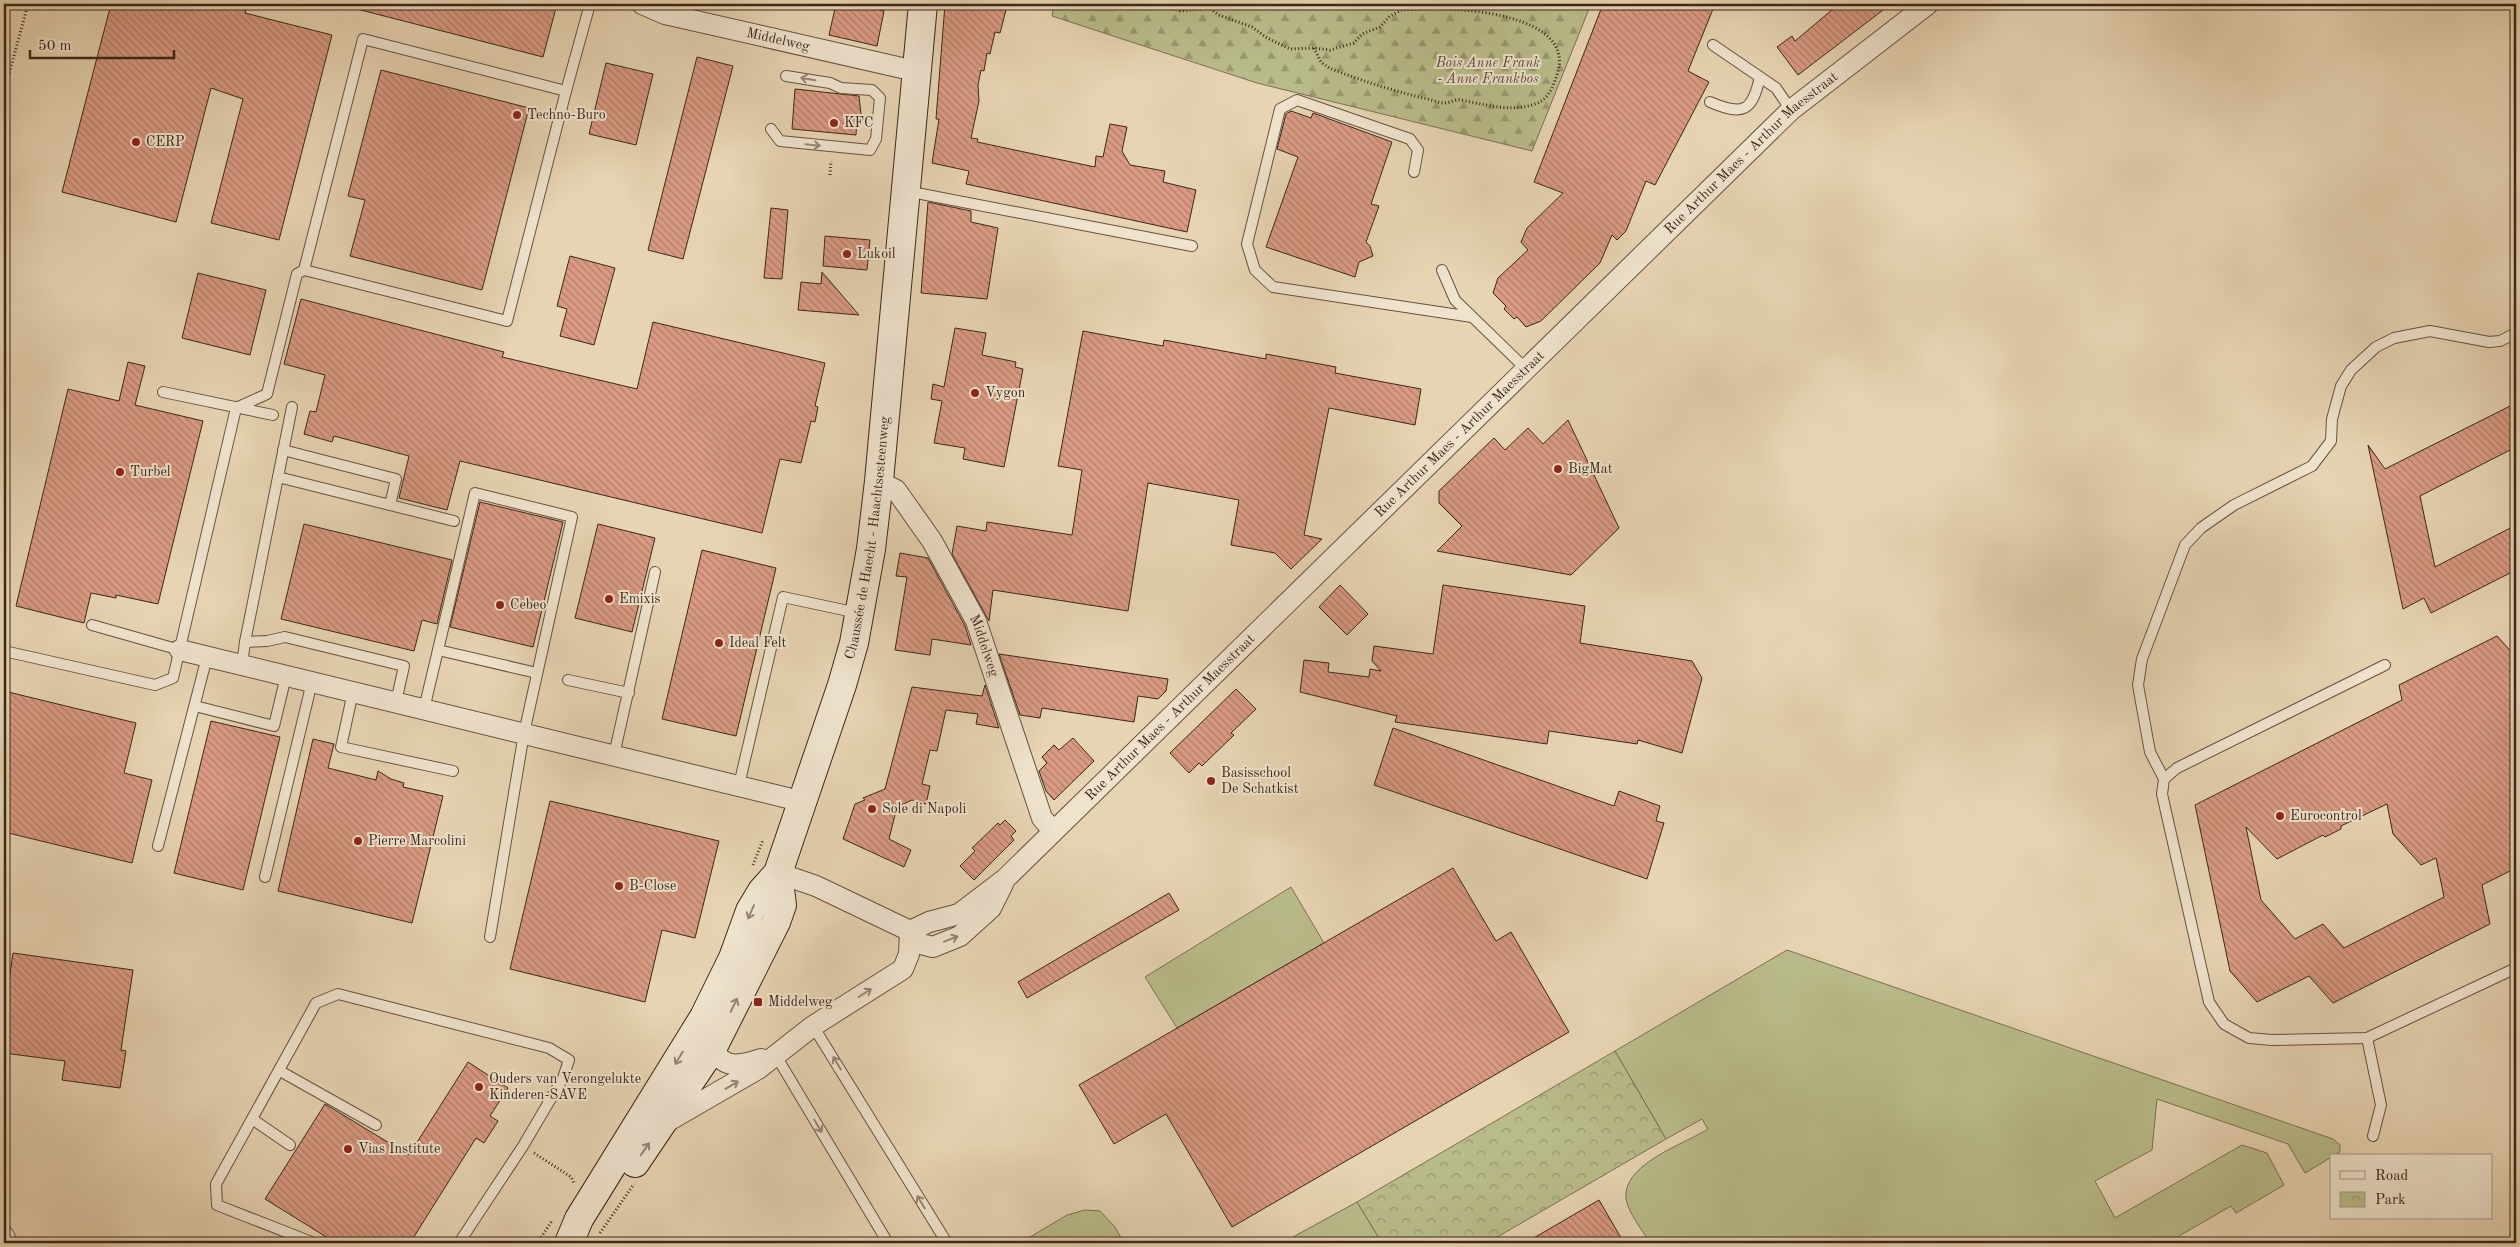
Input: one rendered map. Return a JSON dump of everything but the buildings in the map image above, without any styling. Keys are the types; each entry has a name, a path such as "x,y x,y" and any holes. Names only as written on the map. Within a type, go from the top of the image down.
{"main road":[{"name":"Chaussée de Haecht - Haachtsesteenweg","path":"569,1243 579,1219 606,1206 733,958 750,911 762,891 778,873 804,802 842,685 859,613 871,549 880,481 915,71 923,4"},
{"name":"Chaussée de Haecht - Haachtsesteenweg","path":"573,1243 606,1206 712,1049 776,922 782,905 778,873"}],"street":[{"name":"Middelweg","path":"642,4 665,14 915,71"},
{"name":"Rue Arthur Maes - Arthur Maesstraat","path":"778,873 816,886 910,931 921,944 932,947 960,936 991,908 1005,879 1053,830 1791,110 1928,4"},
{"name":"Middelweg","path":"880,481 896,490 932,541 976,621 1042,818 1053,830"},
{"path":"180,650 614,754 804,802"},
{"path":"663,1124 758,1069 813,1026 903,969 909,954 910,931"},
{"path":"704,1017 712,1049 723,1062 742,1066 775,1054"},
{"path":"4,1236 7,1243"}],"lane":[{"path":"236,408 267,394 297,274 304,270 507,321 590,4"},
{"path":"304,270 362,39 566,91"},
{"path":"1713,45 1776,88 1791,110"},
{"path":"771,129 780,141 870,150 876,139 880,98 872,90 841,88 830,83 786,76"},
{"path":"1710,102 1732,111 1742,109 1756,97 1760,76"},
{"path":"1414,172 1418,150 1410,139 1297,100 1280,110 1247,244 1256,270 1273,287 1472,317"},
{"path":"905,191 1192,246"},
{"path":"1442,270 1455,300 1526,369"},
{"path":"2516,333 2500,341 2490,342 2447,332 2421,332 2394,338 2376,347 2351,370 2341,386 2332,419 2332,441 2312,466 2234,505 2201,528 2185,545 2142,658 2138,685 2150,752 2164,779 2162,794 2209,1002 2219,1018 2235,1032 2249,1038 2272,1040 2367,1038 2516,968"},
{"path":"163,392 273,415"},
{"path":"242,665 244,642 292,407"},
{"path":"4,651 154,685 173,678 236,408"},
{"path":"283,450 396,479 390,505"},
{"path":"278,477 454,521"},
{"path":"424,709 475,494 572,517 524,733 490,937"},
{"path":"614,754 655,572"},
{"path":"739,785 783,597 859,613"},
{"path":"92,625 180,650"},
{"path":"244,642 267,641 285,637 404,666 396,702"},
{"path":"438,650 537,673"},
{"path":"158,846 207,657"},
{"path":"2164,779 2177,768 2385,665"},
{"path":"195,706 274,726 286,676"},
{"path":"568,680 629,693"},
{"path":"265,877 312,682"},
{"path":"353,692 341,747 453,771"},
{"path":"314,1243 217,1205 216,1184 316,1003 338,994 550,1048 569,1060 562,1078 523,1146 460,1243"},
{"path":"813,1026 947,1243"},
{"path":"2367,1038 2381,1105 2373,1136"},
{"path":"775,1054 888,1243"},
{"path":"280,1071 376,1124"},
{"path":"252,1119 290,1145"}],"path":[{"path":"4,93 28,4"},
{"path":"1167,4 1180,11 1209,8 1252,27 1267,38 1290,49 1314,48 1330,50 1354,43 1362,34 1380,28 1389,17 1401,10 1444,7 1480,12 1537,27 1553,40 1561,63 1552,91 1537,104 1513,108 1484,106 1458,100 1446,103 1386,90 1329,68 1320,62 1314,48"},
{"path":"1418,9 1426,4"},
{"path":"523,1146 571,1177 575,1185 606,1206"}],"green space":[{"name":"Bois Anne Frank - Anne Frankbos","path":"1054,4 1591,4 1532,151 1257,83 1052,16"},
{"path":"1291,887 1324,943 1177,1028 1145,977"},
{"path":"1787,950 2333,1139 2340,1145 2340,1152 2330,1154 2330,1158 2305,1173 2288,1144 2157,1099 2152,1150 2095,1181 2115,1218 2242,1145 2267,1153 2284,1185 2236,1213 2231,1206 2167,1243 1650,1243 1628,1206 1626,1192 1631,1180 1640,1169 1653,1159 1708,1129 1702,1119 1666,1139 1615,1051"},
{"path":"1615,1051 1666,1139 1487,1243 1382,1243 1357,1202"},
{"path":"1357,1202 1382,1243 1282,1243"},
{"path":"1085,1210 1100,1211 1115,1227 1124,1243 1082,1243 1075,1239 1065,1239 1051,1243 1020,1243 1067,1215"}],"place":[{"name":"Techno-Buro","path":"517,115"},
{"name":"KFC","path":"834,123"},
{"name":"CERP","path":"136,142"},
{"name":"Lukoil","path":"847,254"},
{"name":"Vygon","path":"975,393"},
{"name":"BigMat","path":"1558,469"},
{"name":"Turbel","path":"120,472"},
{"name":"Emixis","path":"609,599"},
{"name":"Cebeo","path":"500,605"},
{"name":"Ideal Felt","path":"719,643"},
{"name":"Basisschool De Schatkist","path":"1211,781"},
{"name":"Sole di Napoli","path":"872,809"},
{"name":"Eurocontrol","path":"2280,816"},
{"name":"Pierre Marcolini","path":"358,841"},
{"name":"B-Close","path":"619,886"},
{"name":"Middelweg","path":"758,1002"},
{"name":"Ouders van Verongelukte Kinderen-SAVE","path":"479,1087"},
{"name":"Vias Institute","path":"348,1149"}]}
